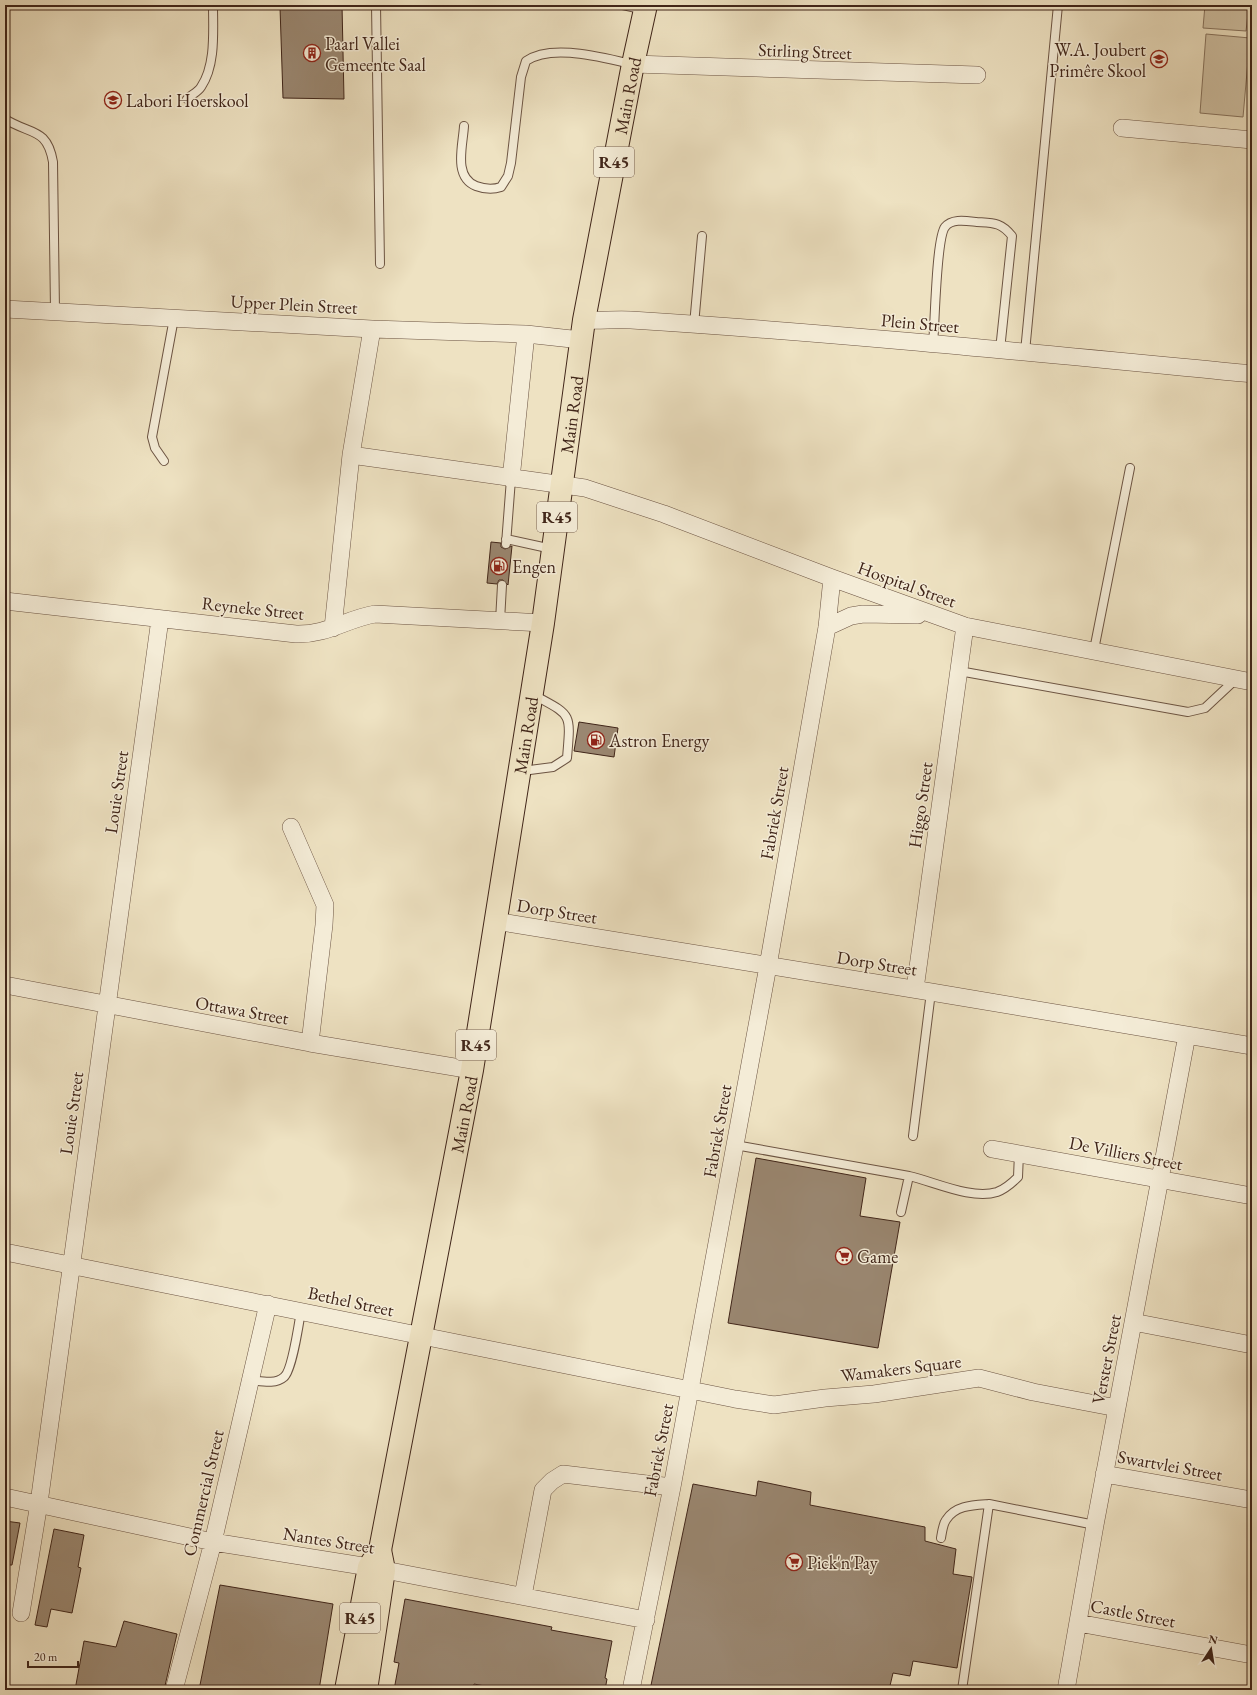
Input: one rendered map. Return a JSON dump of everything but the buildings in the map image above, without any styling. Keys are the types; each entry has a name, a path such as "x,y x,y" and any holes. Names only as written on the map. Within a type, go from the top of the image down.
{"main road":[{"name":"Main Road","path":"378,1562 472,1070 543,623 583,330 632,64 646,7"},
{"name":"R45","path":"346,1690 378,1562"},
{"name":"R45","path":"366,1690 378,1562"}],"street":[{"name":"Stirling Street","path":"632,64 977,75"},
{"path":"1122,128 1252,140"},
{"name":"Upper Plein Street","path":"5,312 55,311 372,329 526,334 583,330"},
{"name":"Plein Street","path":"583,330 630,320 933,344 1252,374"},
{"path":"333,628 351,455 372,329"},
{"path":"511,478 526,334"},
{"name":"Hospital Street","path":"351,455 585,488 664,514 832,578 965,626 1244,680"},
{"name":"Fabriek Street","path":"631,1690 672,1487 768,966 827,627 832,578"},
{"name":"Reyneke Street","path":"5,601 296,634 320,633 361,616 375,614 543,623"},
{"path":"827,627 851,616 863,614 934,615"},
{"name":"Louie Street","path":"21,1613 39,1503 70,1264 160,619"},
{"name":"Higgo Street","path":"923,990 965,626"},
{"path":"291,826 325,905 310,1043"},
{"name":"Dorp Street","path":"495,921 923,990 1252,1046"},
{"name":"Ottawa Street","path":"5,985 107,1006 310,1043 472,1070"},
{"name":"Verster Street","path":"1066,1690 1104,1474 1187,1035"},
{"name":"De Villiers Street","path":"992,1149 1252,1196"},
{"name":"Bethel Street","path":"5,1252 690,1389"},
{"name":"Commercial Street","path":"174,1690 213,1542 268,1304"},
{"path":"1133,1322 1252,1345"},
{"name":"Wamakers Square","path":"690,1389 774,1405 874,1394 979,1378 1032,1392 1117,1408"},
{"path":"523,1596 543,1490 552,1481 563,1474 672,1487"},
{"name":"Swartvlei Street","path":"1104,1474 1252,1500"},
{"name":"Nantes Street","path":"5,1497 39,1503 213,1542 378,1562 523,1596 646,1620"},
{"name":"Castle Street","path":"1078,1623 1252,1655"}],"lane":[{"path":"187,99 200,88 208,74 213,32 213,5"},
{"path":"376,5 380,264"},
{"path":"623,5 646,7"},
{"path":"1025,352 1058,5"},
{"path":"464,126 461,163 466,180 481,188 500,187 508,176 511,163 521,77 526,61 540,54 560,53 592,55 632,64"},
{"path":"5,119 42,137 51,148 53,162 55,311"},
{"path":"933,344 940,244 945,227 955,221 995,223 1005,227 1012,236 1000,350"},
{"path":"694,325 702,236"},
{"path":"164,461 155,448 152,437 174,318"},
{"path":"1094,650 1130,468"},
{"path":"511,478 506,542 553,549"},
{"path":"500,621 502,585"},
{"path":"959,670 1188,712 1205,708 1244,680"},
{"path":"519,771 553,767 567,758 570,725 567,716 561,710 532,693"},
{"path":"913,1136 923,990"},
{"path":"735,1145 909,1176 967,1193 987,1194 997,1192 1018,1178 1019,1153"},
{"path":"902,1212 909,1176"},
{"path":"250,1380 270,1382 284,1377 288,1372 301,1311"},
{"path":"941,1538 946,1520 956,1510 989,1504 1095,1525"},
{"path":"962,1690 989,1504"}],"shaded area":[{"path":"1205,5 1249,5 1246,31 1203,28"},
{"path":"1206,34 1250,38 1243,117 1200,113"}],"place":[{"name":"Paarl Vallei Gemeente Saal","path":"312,53"},
{"name":"W.A. Joubert Primêre Skool","path":"1159,59"},
{"name":"Labori Hoerskool","path":"113,100"},
{"name":"Engen","path":"499,566"},
{"name":"Astron Energy","path":"596,740"},
{"name":"Game","path":"844,1256"},
{"name":"Pick'n'Pay","path":"794,1562"}]}
